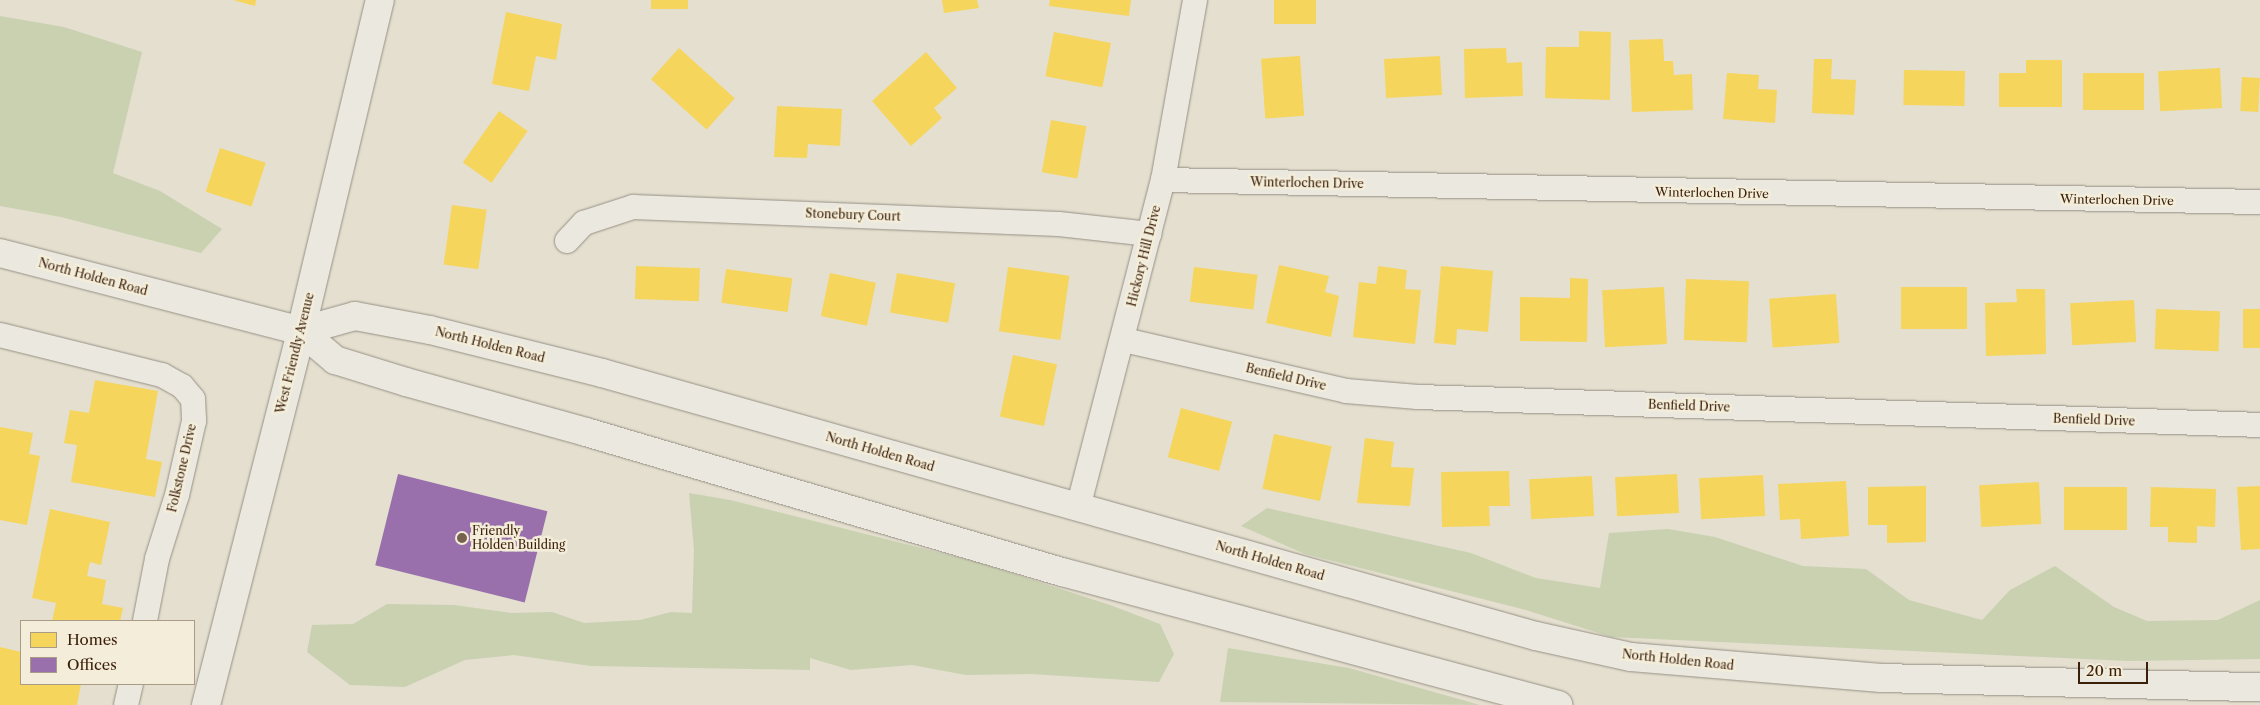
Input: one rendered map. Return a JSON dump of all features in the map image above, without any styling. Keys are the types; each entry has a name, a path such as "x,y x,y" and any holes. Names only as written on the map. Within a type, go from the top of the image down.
{"main road":[{"name":"West Friendly Avenue","path":"206,705 301,331 380,0"},
{"name":"North Holden Road","path":"0,254 301,331 335,360 1062,572 1558,705"},
{"name":"North Holden Road","path":"301,331 355,316 430,330 602,373 1536,636 1631,657 1881,678 2260,687"}],"street":[{"name":"Hickory Hill Drive","path":"1078,508 1124,340 1164,180 1195,0"},
{"name":"Winterlochen Drive","path":"1164,180 2260,202"},
{"name":"Stonebury Court","path":"566,241 584,223 633,207 1022,222 1149,234"},
{"name":"Folkstone Drive","path":"0,335 162,375 182,386 193,399 194,421 177,496 158,559 146,620"},
{"name":"Benfield Drive","path":"1124,340 1346,391 1418,397 2260,425"},
{"path":"126,705 131,685"}],"green space":[{"path":"0,16 64,27 142,52 113,173 160,191 222,229 201,253 61,217 0,206"},
{"path":"689,493 730,500 977,562 1110,605 1160,624 1174,654 1159,682 1031,674 966,675 912,665 851,670 810,658 810,670 591,666 514,655 465,660 405,687 350,685 307,652 312,625 353,624 387,604 454,605 511,613 552,612 584,623 640,620 671,612 692,613 694,550"},
{"path":"1267,508 1471,553 1536,578 1600,588 1609,533 1668,529 1715,537 1803,566 1866,569 1909,600 1982,620 2010,590 2055,566 2114,607 2147,621 2218,620 2260,600 2260,659 2128,661 1611,637 1526,610 1305,554 1241,526"},
{"path":"1228,648 1349,668 1480,705 1220,702"}],"building: Homes":[{"path":"233,0 256,0 255,6"},
{"path":"651,0 688,0 688,9 651,9"},
{"path":"942,0 977,0 979,8 944,13"},
{"path":"1050,0 1131,0 1129,16 1049,6"},
{"path":"1274,0 1316,0 1316,24 1274,24"},
{"path":"506,12 562,24 556,60 536,56 529,91 492,84"},
{"path":"1579,31 1611,32 1610,100 1545,98 1546,47 1579,47"},
{"path":"1054,32 1111,43 1102,87 1045,76"},
{"path":"1663,39 1664,61 1673,61 1674,75 1692,74 1693,110 1632,112 1629,40"},
{"path":"679,48 735,98 707,129 651,79"},
{"path":"1506,48 1507,63 1522,62 1523,96 1465,98 1464,49"},
{"path":"926,52 957,88 934,108 942,118 911,146 872,101"},
{"path":"1300,56 1304,116 1265,119 1261,59"},
{"path":"1440,56 1442,95 1386,98 1384,59"},
{"path":"1814,59 1832,59 1831,79 1856,80 1854,115 1812,113"},
{"path":"2026,60 2062,60 2062,107 1999,107 1999,73 2026,73"},
{"path":"2220,68 2222,108 2160,111 2158,71"},
{"path":"1904,70 1965,71 1964,106 1903,105"},
{"path":"1727,73 1759,75 1758,89 1777,90 1775,123 1723,119"},
{"path":"2083,73 2144,73 2144,110 2083,110"},
{"path":"2242,77 2260,78 2258,112 2240,111"},
{"path":"777,106 842,109 840,146 808,144 807,158 774,157"},
{"path":"499,111 528,131 492,183 463,163"},
{"path":"1051,120 1086,126 1077,178 1042,172"},
{"path":"220,148 266,163 251,207 206,192"},
{"path":"452,205 487,210 478,269 444,264"},
{"path":"1279,265 1329,276 1325,292 1339,296 1331,337 1266,323"},
{"path":"636,266 700,268 699,301 635,299"},
{"path":"1378,266 1407,270 1405,289 1421,290 1415,344 1353,337 1359,282 1376,284"},
{"path":"1441,266 1493,271 1488,332 1457,329 1456,345 1434,343"},
{"path":"1008,267 1069,276 1060,340 999,331"},
{"path":"1194,267 1258,275 1253,310 1190,302"},
{"path":"726,269 792,278 788,312 721,303"},
{"path":"830,273 876,283 867,326 821,316"},
{"path":"897,273 955,283 948,323 890,312"},
{"path":"1570,278 1588,279 1587,342 1520,341 1520,297 1570,298"},
{"path":"1686,279 1749,281 1747,342 1684,340"},
{"path":"1664,287 1667,344 1605,347 1602,290"},
{"path":"1901,287 1967,287 1967,329 1901,329"},
{"path":"2016,289 2045,289 2046,354 1986,356 1985,303 2017,302"},
{"path":"1836,294 1839,343 1773,348 1769,299"},
{"path":"2134,300 2136,342 2072,345 2070,303"},
{"path":"2156,309 2220,311 2219,351 2155,349"},
{"path":"2243,309 2260,309 2260,348 2243,348"},
{"path":"1013,355 1057,364 1044,426 1000,417"},
{"path":"95,380 158,391 146,459 162,462 155,497 71,482 77,445 64,443 70,410 89,413"},
{"path":"1181,408 1232,422 1219,471 1168,457"},
{"path":"0,427 33,433 29,454 40,456 27,525 0,520"},
{"path":"1274,434 1332,446 1320,501 1262,489"},
{"path":"1365,438 1394,442 1391,467 1414,468 1410,506 1357,503"},
{"path":"1509,471 1510,506 1489,506 1490,526 1442,527 1441,472"},
{"path":"1677,474 1679,513 1617,516 1615,477"},
{"path":"1763,475 1765,516 1701,519 1699,478"},
{"path":"1592,476 1594,516 1531,519 1529,479"},
{"path":"1846,481 1849,536 1801,539 1800,519 1780,520 1778,484"},
{"path":"2039,482 2041,524 1981,527 1979,485"},
{"path":"1926,486 1926,542 1887,543 1887,525 1868,525 1868,487"},
{"path":"2260,486 2260,549 2241,550 2237,487"},
{"path":"2064,487 2127,487 2127,530 2064,530"},
{"path":"2151,487 2216,489 2215,527 2197,526 2197,543 2168,542 2168,527 2150,527"},
{"path":"50,509 110,522 101,565 90,562 87,576 106,580 102,604 123,608 120,620 52,620 56,603 32,598"},
{"path":"0,647 20,652 20,685 81,685 77,705 0,705"}],"building: Offices":[{"name":"Friendly Holden Building","path":"398,474 547,511 525,602 375,565"}],"place":[{"name":"Friendly Holden Building","path":"462,538"}]}
